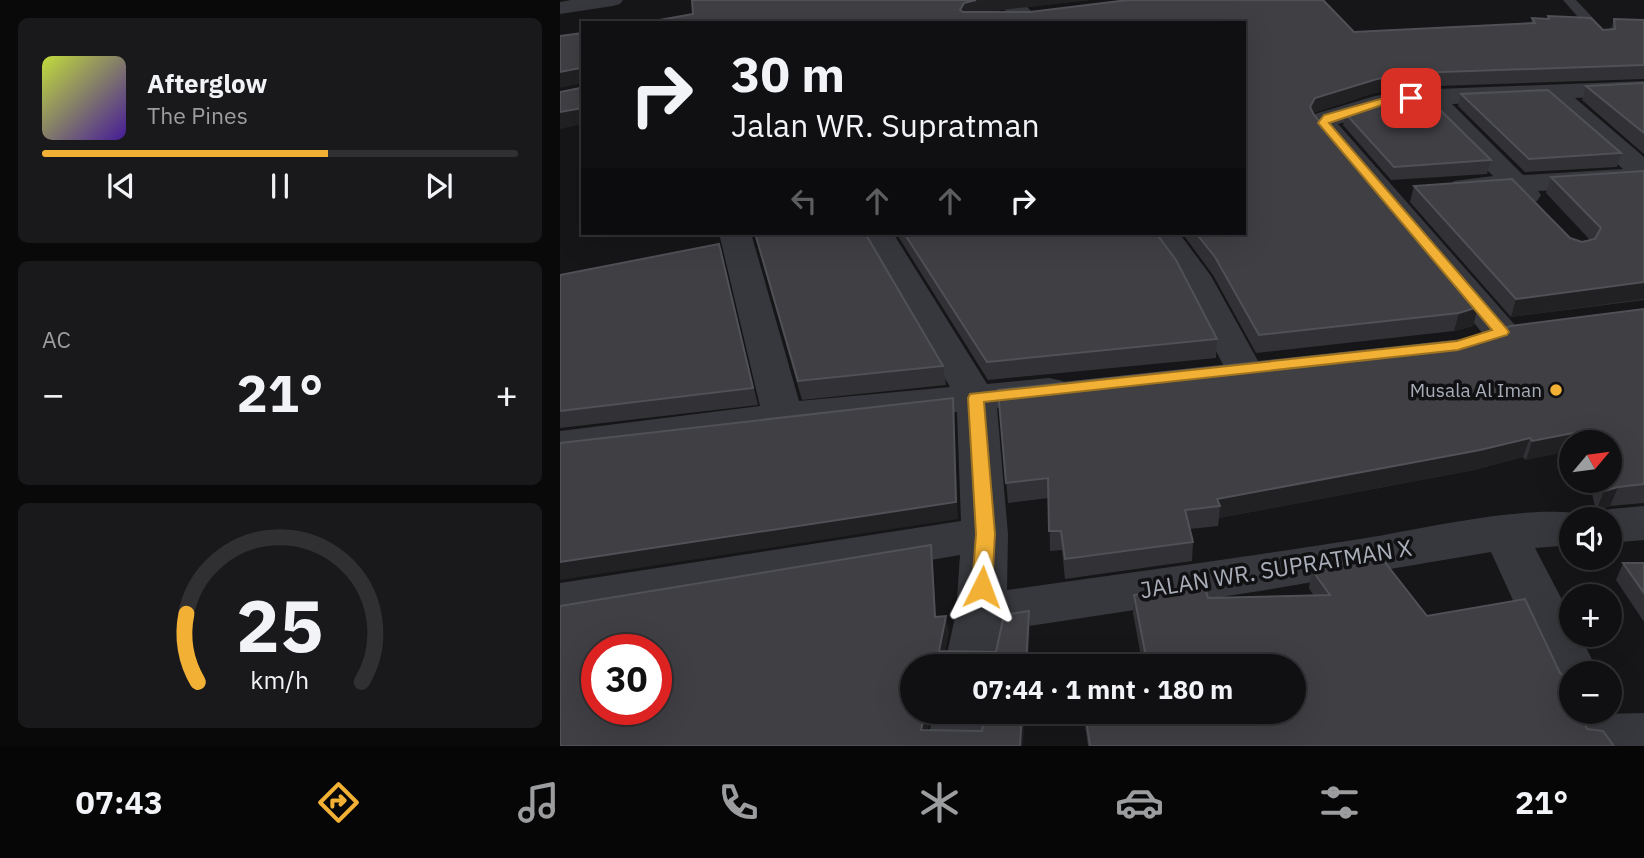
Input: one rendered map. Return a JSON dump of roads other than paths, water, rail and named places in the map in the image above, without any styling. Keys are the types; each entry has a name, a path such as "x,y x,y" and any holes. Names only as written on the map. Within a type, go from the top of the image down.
{"street":[{"path":"560,8 613,0"},
{"path":"1003,10 1034,15"},
{"path":"1540,327 1485,337 1410,190 1323,123 1328,118 1384,101 1420,97 1644,88"},
{"path":"1552,92 1644,174"},
{"path":"1420,97 1463,128 1541,211"},
{"path":"1410,190 1644,174"},
{"path":"736,235 783,416"},
{"path":"878,235 976,398 985,534 981,613 973,654"},
{"path":"1164,235 1194,276 1244,370"},
{"path":"1204,374 1284,365"},
{"path":"560,445 783,416 1083,387"},
{"path":"1622,525 1644,523"},
{"name":"JALAN WR. SUPRATMAN X","path":"981,613 1260,573 1505,533 1559,529"},
{"path":"1505,533 1567,661"},
{"path":"560,603 985,534"},
{"path":"954,746 959,724"}],"lane":[{"path":"1569,0 1604,38"}],"place":[{"name":"Musala Al Iman","path":"1556,390"}]}
